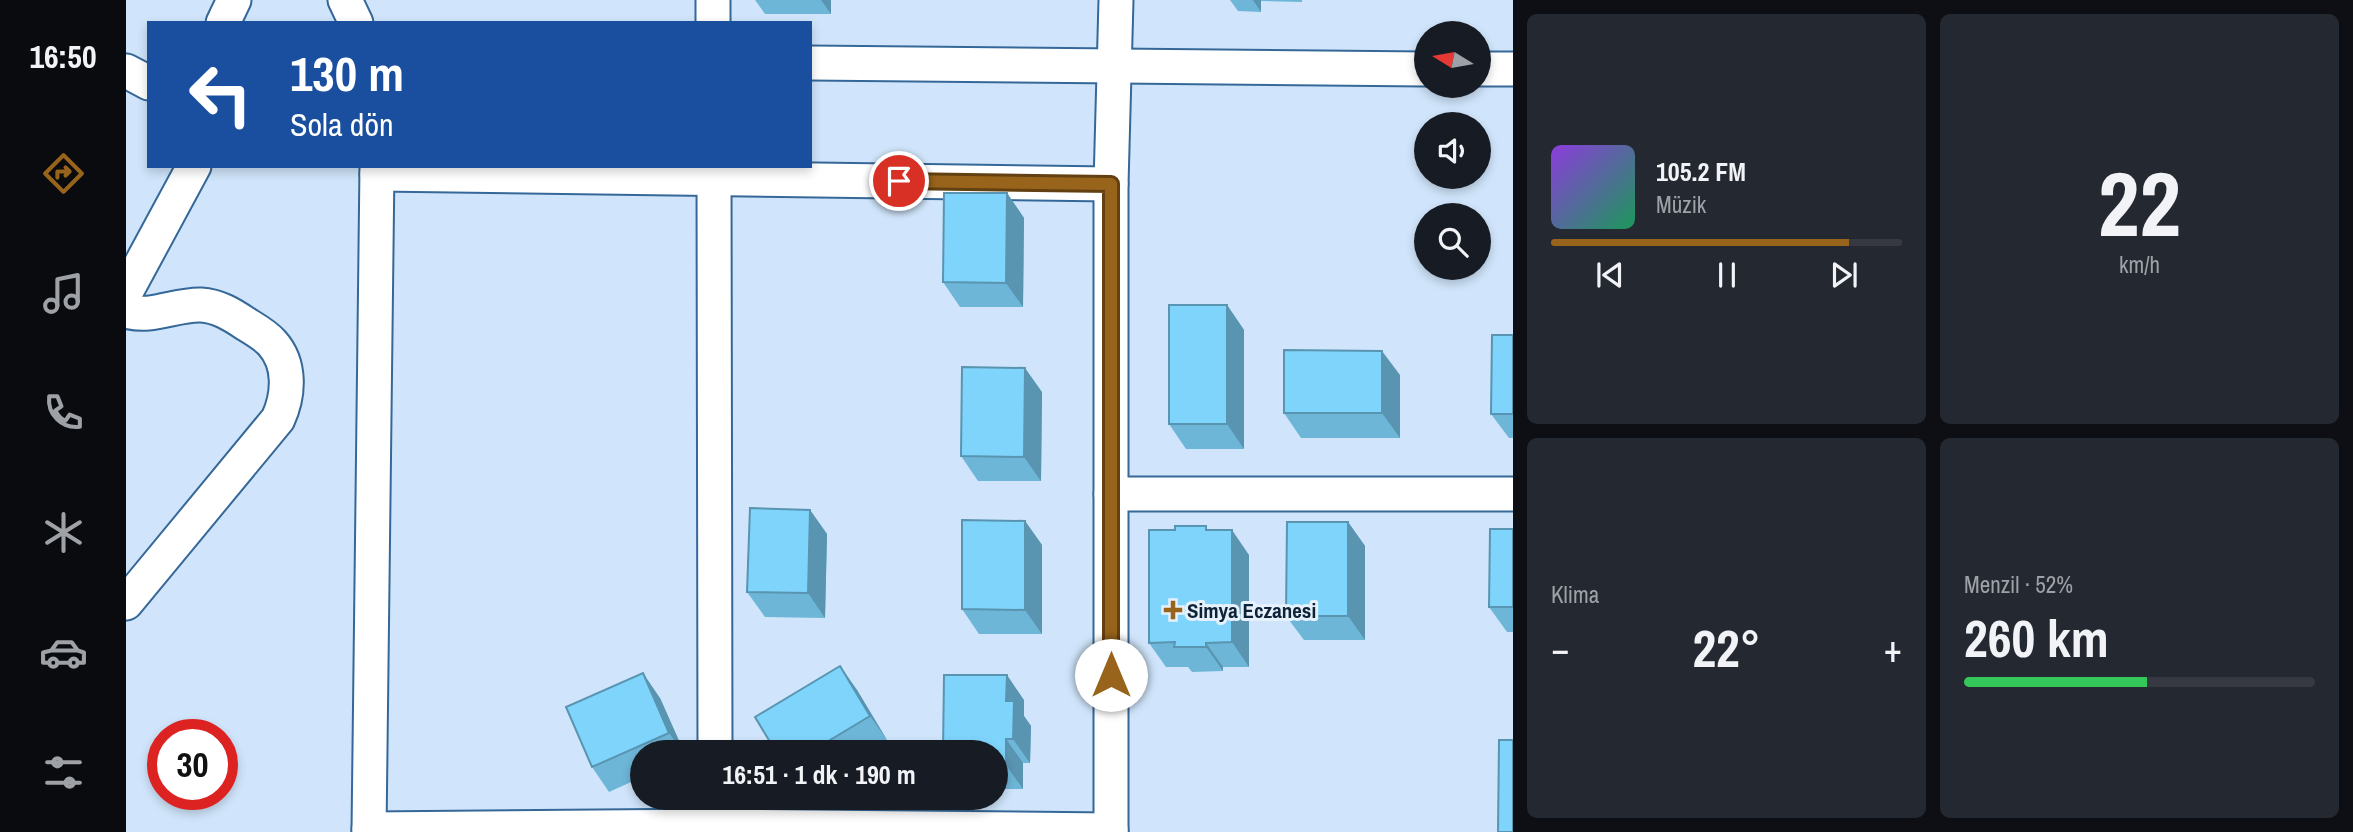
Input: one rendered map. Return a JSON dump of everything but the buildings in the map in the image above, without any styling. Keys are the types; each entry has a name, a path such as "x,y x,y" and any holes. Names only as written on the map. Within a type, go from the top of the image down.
{"street":[{"path":"224,21 234,0"},
{"path":"345,0 355,21"},
{"path":"713,0 713,21"},
{"path":"1111,184 714,173 377,170 369,831 715,819 1111,831 1111,184 1116,0"},
{"path":"812,63 1414,69"},
{"path":"1491,69 1513,69"},
{"path":"126,71 147,82"},
{"path":"126,292 193,168"},
{"path":"714,173 715,740"},
{"path":"126,310 146,314 187,305 204,305 225,310 272,342 284,364 287,386 284,408 278,419 126,603"},
{"path":"1111,494 1513,494"}],"place":[{"name":"Simya Eczanesi","path":"1173,610"}],"route":[{"path":"899,181 1111,184 1111,675"}]}
